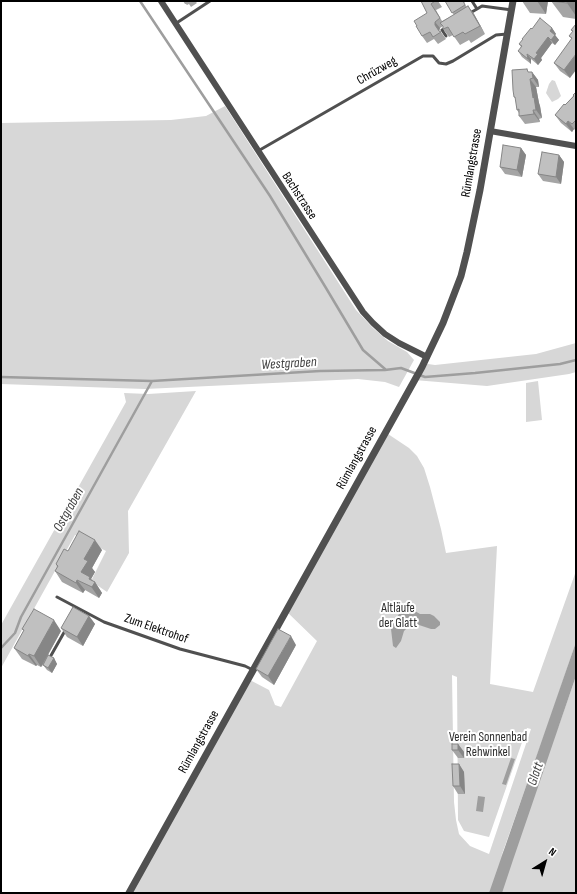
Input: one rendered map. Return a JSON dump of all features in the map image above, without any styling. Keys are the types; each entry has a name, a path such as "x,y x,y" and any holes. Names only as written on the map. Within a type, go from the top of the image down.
{"street":[{"name":"Bachstrasse","path":"161,1 363,312 385,334 427,357"},
{"name":"Rümlangstrasse","path":"129,893 422,367 449,308 468,252 513,1"},
{"path":"490,131 544,142 576,146"}],"lane":[{"path":"175,24 210,1"},
{"path":"472,1 477,9"},
{"path":"466,16 482,6 512,10"},
{"path":"446,36 442,30 448,26"},
{"name":"Chrüzweg","path":"258,151 424,56 433,56 439,63 446,64 496,35 507,34"},
{"name":"Zum Elektrohof","path":"57,597 104,622 180,649 245,666 252,670"},
{"path":"48,662 66,629"}],"green space":[{"path":"552,80 555,81 561,96 552,102 546,93"},
{"path":"225,106 356,310 388,341 407,352 414,360 399,387 385,382 358,379 145,389 1,384 1,123 171,120 206,116"},
{"path":"576,343 576,372 569,374 487,386 414,380 424,363 435,365 536,354"},
{"path":"538,381 542,420 526,422 526,383"},
{"path":"196,391 128,511 129,553 107,592 91,581 106,551 75,535 1,668 1,625 126,402 124,393 148,394"},
{"name":"Altläufe der Glatt","path":"385,432 409,448 417,456 424,468 446,553 497,546 490,684 533,692 576,571 576,642 501,857 559,725 576,676 576,893 129,893 248,679 269,690 275,705 281,707 317,641 286,611","holes":["452,675 457,677 458,820 464,831 489,837 527,728 531,729 489,854 470,846 459,834 456,820 454,802"]}],"water":[{"path":"413,610 420,614 430,614 434,616 440,622 440,625 435,629 416,624 409,626 404,631 401,641 396,648 393,646 392,626 399,614 403,611"},
{"name":"Glatt","path":"576,642 576,676 502,893 489,893"},
{"path":"511,758 515,759 506,785 502,784"},
{"path":"478,796 485,797 483,812 476,811"}],"building":[{"path":"421,1 435,1 431,4 440,18 435,22 435,25 441,32 433,37 430,32 422,36 414,21 427,13"},
{"path":"445,1 463,1 465,5 452,13"},
{"path":"551,1 567,1 567,3"},
{"path":"468,6 480,26 465,34 463,32 454,37 448,27 443,29 443,26 440,23"},
{"path":"540,18 552,28 550,31 555,35 551,40 548,37 536,53 538,54 534,59 527,54 528,59 518,51 522,46 519,44"},
{"path":"576,24 576,54 564,70 554,63 572,38 569,36 573,31 571,30"},
{"path":"527,69 528,72 532,72 533,78 530,79 536,110 533,110 534,114 519,116 519,109 517,110 514,97 512,70"},
{"path":"576,92 576,120 572,124 568,121 566,124 555,115 564,104 565,105 574,96 573,95"},
{"path":"503,145 521,148 517,170 500,167"},
{"path":"542,152 559,155 556,177 538,174"},
{"path":"79,531 95,540 84,559 88,561 81,572 95,582 92,587 77,580 76,583 55,571 58,566 56,564 64,549 68,551"},
{"path":"73,607 89,616 77,637 61,628"},
{"path":"34,609 54,620 34,656 29,654 28,656 14,648 24,630 22,629"},
{"path":"278,629 291,636 268,676 256,669"},
{"path":"48,655 54,658 48,668 43,665"},
{"path":"452,744 458,744 458,750 452,750"},
{"path":"452,764 459,764 460,786 453,786"}],"waterway":[{"path":"140,1 270,196 363,350 385,369"},
{"name":"Westgraben","path":"1,377 152,381 320,371 385,370 401,368 425,377 560,364 576,360"},
{"name":"Ostgraben","path":"1,648 15,633 21,617 152,381"}],"park label":[{"name":"Verein Sonnenbad Rehwinkel","path":"488,746"}]}
